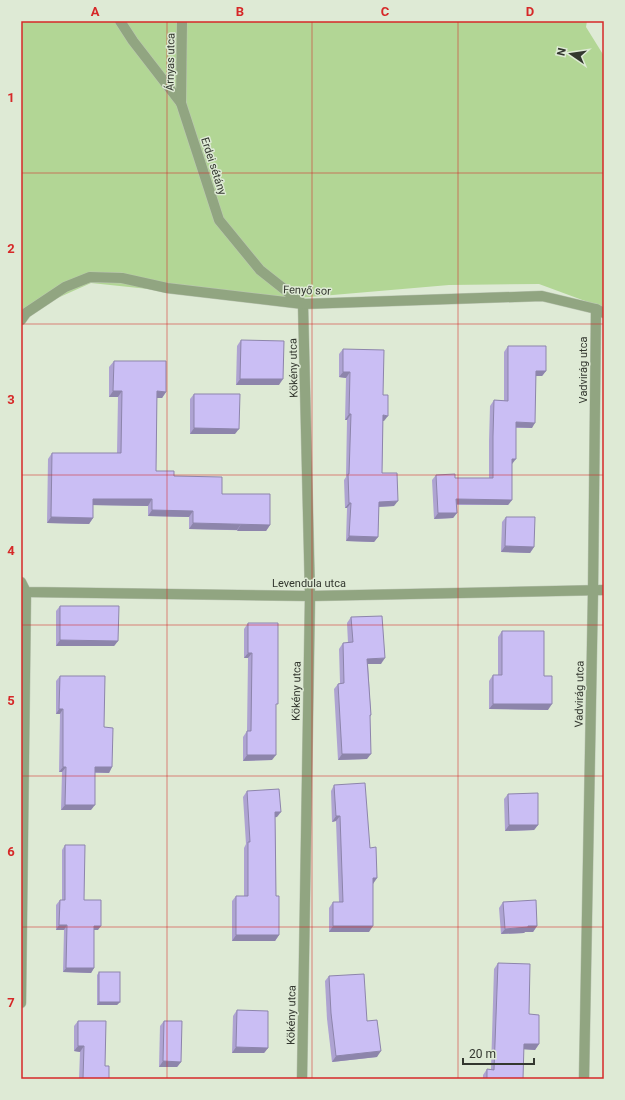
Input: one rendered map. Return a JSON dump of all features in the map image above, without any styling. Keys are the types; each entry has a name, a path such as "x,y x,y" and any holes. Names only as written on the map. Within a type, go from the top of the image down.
{"street":[{"name":"Erdei sétány","path":"120,21 181,103 219,220 260,270 303,304"},
{"name":"Árnyas utca","path":"181,103 182,21"},
{"name":"Fenyő sor","path":"21,320 26,313 65,287 90,277 122,278 167,288 303,304 542,296 600,311"},
{"name":"Kökény utca","path":"302,1079 310,596 303,304"},
{"name":"Vadvirág utca","path":"584,1079 600,311"},
{"path":"21,582 26,592 21,1002"},
{"name":"Levendula utca","path":"26,592 310,596 604,590"}],"green space":[{"path":"21,21 587,21 586,27 604,56 604,308 539,284 449,285 263,301 91,283 33,309 21,326"}],"building":[{"path":"241,340 284,341 283,379 240,379"},
{"path":"508,346 546,346 546,371 536,371 535,423 516,422 516,459 512,459 512,500 456,499 457,513 438,513 436,475 455,474 455,478 493,478 494,400 508,401"},
{"path":"343,349 384,350 383,395 388,395 388,416 383,415 382,473 397,473 398,501 379,502 378,537 349,536 351,503 349,503 348,474 351,414 349,414 350,372 343,372"},
{"path":"114,361 166,361 166,392 157,391 156,471 174,471 174,476 222,477 222,494 270,494 270,525 193,523 193,511 152,510 152,499 93,499 93,518 51,517 52,453 121,453 122,391 113,391"},
{"path":"194,394 240,394 239,429 194,428"},
{"path":"506,517 535,517 534,547 505,546"},
{"path":"60,606 119,606 118,641 60,640"},
{"path":"382,616 385,658 367,659 371,715 371,754 342,754 338,684 344,683 343,643 353,642 351,617"},
{"path":"248,623 278,623 278,704 276,704 276,755 247,755 247,731 251,731 252,653 248,653"},
{"path":"502,631 544,631 544,676 552,676 552,704 493,704 493,675 502,675"},
{"path":"60,676 105,676 104,727 113,728 112,767 95,767 95,805 65,805 66,767 63,767 63,709 59,709"},
{"path":"365,783 370,848 376,847 377,878 373,878 373,926 333,926 333,902 343,902 340,816 336,816 334,785"},
{"path":"279,789 281,812 275,812 276,896 279,896 279,935 236,935 236,896 248,896 248,842 250,842 247,791"},
{"path":"538,793 538,825 509,825 508,794"},
{"path":"65,845 85,845 84,900 101,900 101,926 94,926 94,968 66,968 67,925 59,925 60,900 65,900"},
{"path":"536,900 537,926 505,929 503,902"},
{"path":"498,963 530,964 529,1014 539,1015 539,1044 524,1044 523,1079 487,1079 487,1069 494,1070"},
{"path":"99,972 120,972 120,1002 99,1002"},
{"path":"364,974 367,1021 377,1020 381,1051 336,1056 331,1013 329,976"},
{"path":"237,1010 268,1011 268,1048 236,1047"},
{"path":"78,1021 106,1021 105,1066 109,1066 109,1079 83,1079 84,1046 78,1046"},
{"path":"164,1021 182,1021 181,1062 163,1061"}]}
